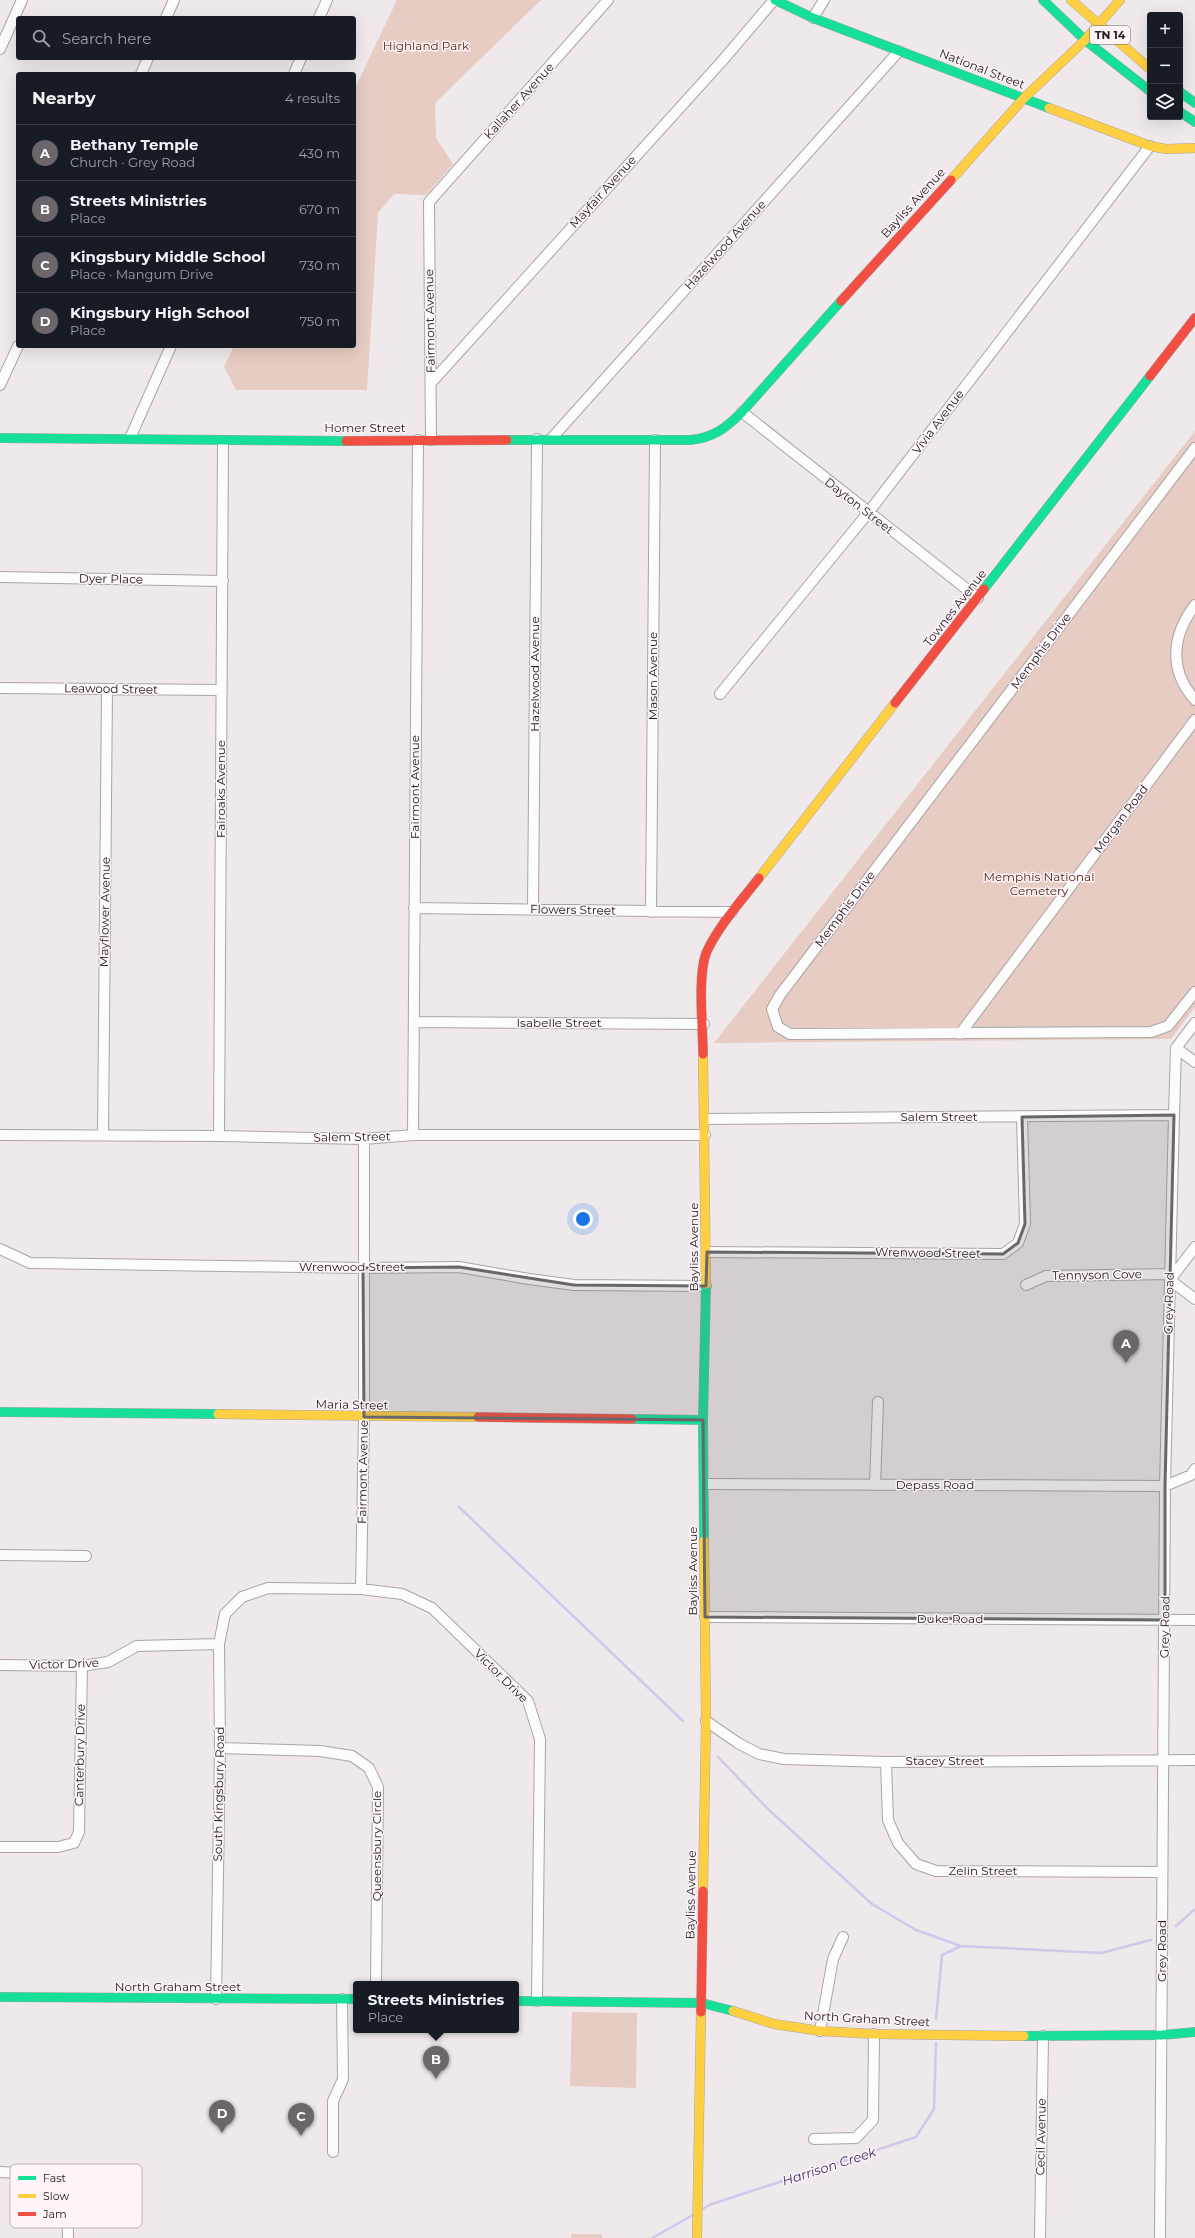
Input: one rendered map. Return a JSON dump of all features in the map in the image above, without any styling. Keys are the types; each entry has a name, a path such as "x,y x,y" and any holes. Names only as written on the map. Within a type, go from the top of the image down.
{"street":[{"path":"0,49 22,0"},
{"path":"167,16 174,0"},
{"path":"320,16 327,0"},
{"name":"Kallaher Avenue","path":"429,202 608,0"},
{"name":"National Street","path":"775,0 813,18 1150,146 1166,149 1183,147 1195,148"},
{"name":"Mayfair Avenue","path":"431,383 723,60 775,0"},
{"path":"813,18 824,0"},
{"name":"TN 14","path":"1043,0 1085,40 1147,89"},
{"name":"TN 14","path":"1071,0 1098,25 1147,66"},
{"name":"Bayliss Avenue","path":"727,426 742,412 1024,98 1085,40 1120,0"},
{"name":"Hazelwood Avenue","path":"551,439 899,51"},
{"path":"142,72 147,60"},
{"path":"295,72 300,60"},
{"path":"1183,94 1195,103"},
{"path":"1183,114 1195,122"},
{"name":"National Street","path":"1183,147 1195,142"},
{"name":"Vivia Avenue","path":"720,694 868,513 1150,146"},
{"name":"Fairmont Avenue","path":"429,202 431,440"},
{"name":"Townes Avenue","path":"732,912 1195,318"},
{"path":"0,385 17,348"},
{"path":"130,438 170,348"},
{"name":"Dayton Street","path":"742,412 868,513 978,598"},
{"name":"Homer Street","path":"0,438 130,438 223,441 537,439 655,440 711,438 727,426"},
{"name":"Hazelwood Avenue","path":"533,909 537,439"},
{"name":"Fairmont Avenue","path":"413,1135 418,440"},
{"name":"Mason Avenue","path":"651,912 655,440"},
{"name":"Fairoaks Avenue","path":"219,1136 223,441"},
{"name":"Memphis Drive","path":"1195,448 780,995 772,1009 778,1027 790,1034 1151,1032 1168,1026 1195,992"},
{"name":"Dyer Place","path":"0,577 223,581"},
{"path":"1195,605 1183,620 1176,644 1177,668 1187,691 1195,700"},
{"name":"Leawood Street","path":"0,688 221,690"},
{"name":"Mayflower Avenue","path":"103,1135 107,689"},
{"name":"Morgan Road","path":"960,1034 1195,720"},
{"name":"Flowers Street","path":"414,908 732,912"},
{"name":"Bayliss Avenue","path":"697,2238 706,1721 705,1484 703,1420 707,1252 702,970 707,951 732,912"},
{"name":"Isabelle Street","path":"414,1022 704,1024"},
{"path":"1195,1023 1176,1048 1195,1062"},
{"name":"Grey Road","path":"1160,2238 1165,1486 1176,1048"},
{"name":"Salem Street","path":"705,1119 1174,1115"},
{"name":"Wrenwood Street","path":"707,1252 1003,1254 1018,1243 1025,1224 1022,1117"},
{"name":"Salem Street","path":"0,1135 219,1136 364,1139 413,1135 705,1135"},
{"name":"Fairmont Avenue","path":"361,1589 364,1417 364,1139"},
{"path":"1195,1247 1170,1277 1195,1299"},
{"name":"Wrenwood Street","path":"0,1249 30,1263 363,1268 459,1267 574,1285 706,1286"},
{"name":"Tennyson Cove","path":"1026,1285 1046,1276 1170,1277"},
{"path":"875,1485 878,1402"},
{"name":"Maria Street","path":"0,1412 703,1420"},
{"path":"1165,1486 1191,1475 1195,1469"},
{"name":"Depass Road","path":"705,1484 1165,1486"},
{"path":"0,1555 86,1556"},
{"name":"Victor Drive","path":"243,1596 268,1588 361,1589 402,1594 432,1608 528,1701 540,1739 537,2001"},
{"name":"South Kingsbury Road","path":"216,1999 220,1644 225,1614 243,1596"},
{"name":"Duke Road","path":"705,1617 1195,1620"},
{"name":"Victor Drive","path":"0,1665 82,1666 108,1662 137,1646 220,1644"},
{"name":"Canterbury Drive","path":"0,1847 58,1847 74,1843 79,1832 82,1666"},
{"name":"Stacey Street","path":"706,1721 738,1743 759,1754 784,1760 886,1762 1195,1760"},
{"name":"Queensbury Circle","path":"220,1748 320,1751 352,1756 369,1768 378,1787 376,1981"},
{"name":"Zelin Street","path":"886,1762 888,1820 898,1843 916,1864 936,1871 1162,1872"},
{"path":"820,2031 833,1960 843,1937"},
{"name":"North Graham Street","path":"0,1997 353,1999"},
{"path":"333,2152 333,2101 343,2079 342,1999"},
{"name":"North Graham Street","path":"519,2001 702,2003 734,2011 774,2024 820,2031 874,2034 1043,2036 1162,2035 1195,2032"},
{"path":"814,2139 856,2138 873,2120 874,2034"},
{"name":"Cecil Avenue","path":"1040,2238 1043,2036"},
{"path":"0,2172 10,2172"},
{"path":"68,2228 68,2238"}],"highlighted area":[{"path":"1174,1115 1165,1486 1165,1620 705,1617 703,1420 364,1417 363,1268 459,1267 574,1285 706,1286 707,1252 1003,1254 1018,1243 1025,1224 1022,1117"}],"green space":[{"name":"Highland Park","path":"397,0 541,0 435,103 436,138 453,164 426,195 394,194 378,213 367,390 236,390 224,367 233,348 356,348 356,86"},
{"name":"Memphis National Cemetery","path":"1195,431 1195,1007 1171,1039 714,1043"},
{"path":"572,2012 637,2013 636,2088 570,2086"},
{"path":"571,2234 602,2234 602,2238 571,2238"}],"waterway":[{"path":"459,1507 683,1721"},
{"path":"718,1757 769,1810 872,1904 916,1930 961,1946"},
{"name":"Harrison Creek","path":"1176,1926 1195,1909"},
{"name":"Harrison Creek","path":"936,2019 942,1955 961,1946 1101,1953 1151,1940"},
{"name":"Harrison Creek","path":"702,2209 712,2204 916,2137 934,2109 936,2043"},
{"name":"Harrison Creek","path":"652,2238 693,2215"}],"traffic: fast":[{"path":"775,0 813,18 1049,108"},
{"path":"1043,0 1085,40 1147,89"},
{"path":"1183,94 1195,103"},
{"path":"1183,114 1195,122"},
{"path":"507,440 690,440 706,437 725,427 742,412 841,301"},
{"path":"984,589 1150,376"},
{"path":"0,438 346,441"},
{"path":"704,1541 703,1420 706,1284"},
{"path":"0,1412 218,1414"},
{"path":"632,1419 703,1420"},
{"path":"0,1997 353,1999"},
{"path":"519,2001 702,2003 733,2011"},
{"path":"1024,2036 1162,2035 1195,2032"}],"traffic: slow":[{"path":"1071,0 1147,66"},
{"path":"951,180 1024,98 1085,40 1120,0"},
{"path":"1049,108 1150,146 1166,149 1195,148"},
{"path":"759,878 895,703"},
{"path":"703,1054 706,1284"},
{"path":"218,1414 478,1417"},
{"path":"703,1891 706,1721 704,1541"},
{"path":"733,2011 774,2024 820,2031 874,2034 1024,2036"},
{"path":"697,2238 701,2012"}],"traffic: jam":[{"path":"841,301 951,180"},
{"path":"1150,376 1195,318"},
{"path":"346,441 507,440"},
{"path":"895,703 984,589"},
{"path":"703,1054 701,986 704,961 707,951 724,922 759,878"},
{"path":"478,1417 632,1419"},
{"path":"701,2012 703,1891"}],"place":[{"name":"Bethany Temple","path":"1126,1363"},
{"name":"Streets Ministries","path":"436,2079"},
{"name":"Kingsbury High School","path":"222,2133"},
{"name":"Kingsbury Middle School","path":"301,2136"}]}
